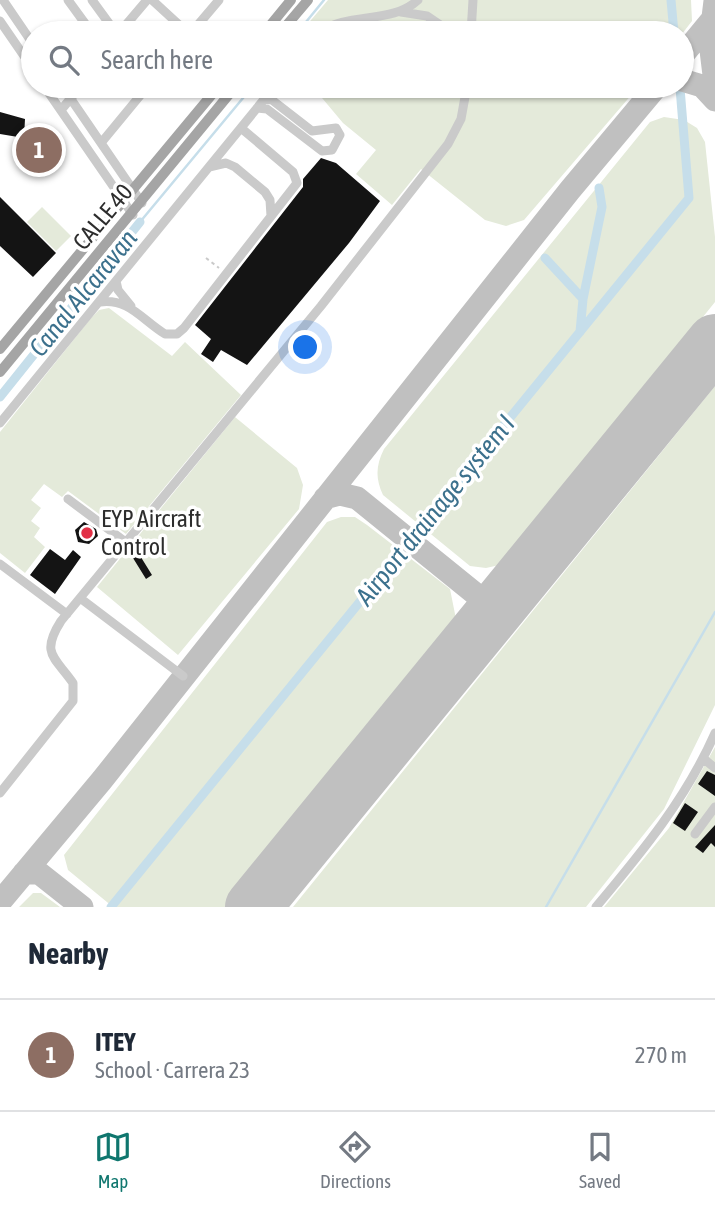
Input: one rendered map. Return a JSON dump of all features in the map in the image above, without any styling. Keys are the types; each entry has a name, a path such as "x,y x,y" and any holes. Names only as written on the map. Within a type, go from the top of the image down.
{"main road":[{"path":"274,21 291,0"},
{"path":"290,21 308,0"},
{"name":"CALLE 40","path":"0,349 209,98"},
{"name":"CALLE 40","path":"0,372 133,215 226,98"}],"street":[{"path":"3,0 21,26"},
{"path":"68,0 83,21"},
{"path":"92,0 109,21"},
{"path":"129,21 149,0 175,21"},
{"path":"201,21 219,0"},
{"path":"344,21 399,11 418,0"},
{"path":"472,21 473,0"},
{"path":"399,11 426,16 434,21"},
{"path":"0,21 21,52"},
{"path":"52,98 133,215"},
{"path":"101,143 138,98"},
{"path":"0,793 73,701 73,683 53,660 50,651 54,632 66,614 321,306 448,144 461,119 465,98"},
{"path":"0,423 264,99 272,100 312,131 336,128 340,135 339,142 332,150 322,151 267,109 257,108"},
{"path":"61,110 72,100 142,203"},
{"path":"116,281 132,307 162,332 177,334 296,186 298,178 241,128"},
{"path":"207,168 226,163 235,167 265,192 271,216"},
{"path":"100,302 115,301 132,307"},
{"path":"68,499 127,543"},
{"path":"0,564 66,614"},
{"path":"80,598 183,676"},
{"path":"596,907 666,821 704,759 715,733"},
{"path":"704,759 715,768"},
{"path":"695,834 715,807"}],"path":[{"path":"206,258 226,274"}],"green space":[{"path":"328,0 691,0 692,21 310,21"},
{"path":"322,98 629,98 524,220 506,226 485,220 421,169 392,205 356,174 376,150 343,123"},
{"path":"664,117 684,120 697,128 705,142 715,237 715,302 504,564 486,568 470,566 383,495 378,477 381,455 650,122"},
{"path":"42,207 71,236 56,251 27,222"},
{"path":"109,308 172,356 185,342 241,395 126,534 68,491 62,497 44,484 31,500 41,508 31,521 40,528 34,537 45,547 25,573 0,553 0,432 91,318 99,310"},
{"path":"715,386 715,705 664,809 586,907 293,907"},
{"path":"235,417 297,468 303,485 299,509 178,655 97,587"},
{"path":"341,517 355,517 450,589 456,619 451,634 227,907 113,907 68,870 64,855 327,522"},
{"path":"715,747 715,907 604,907 669,828"},
{"path":"33,893 41,893 60,907 19,907"}],"building":[{"path":"0,112 25,119 24,138 0,134"},
{"path":"321,158 336,163 380,201 349,243 247,365 221,350 213,362 201,354 211,339 195,325 303,187 303,179"},
{"path":"0,197 56,253 33,277 0,246"},
{"name":"EYP Aircraft Control","path":"84,522 96,529 98,536 89,544 78,542 75,530"},
{"path":"50,549 65,560 73,550 81,557 55,594 30,575"},
{"path":"139,554 152,575 146,579 133,558"},
{"path":"707,771 715,775 715,796 698,784"},
{"path":"685,803 698,812 685,831 673,823"},
{"path":"715,825 715,847 711,843 703,853 695,847"}],"waterway":[{"path":"307,21 324,0"},
{"path":"671,0 673,21"},
{"path":"140,222 243,98"},
{"name":"Airport drainage system I","path":"111,907 689,198 681,98"},
{"path":"583,299 602,207 599,188"},
{"name":"Canal Alcaravan","path":"0,397 140,222"},
{"path":"545,258 583,299 580,332"},
{"path":"546,907 715,612"}],"taxiway":[{"path":"715,1 710,42 715,83"},
{"path":"694,41 710,22"},
{"path":"694,84 702,86 715,100"},
{"path":"0,902 102,780 570,190 647,98"},
{"path":"325,498 340,494 357,498 478,596 484,605 483,627"},
{"path":"478,596 497,599 511,593"},
{"path":"24,873 39,873 82,907"}],"runway":[{"path":"253,907 715,342"}],"place":[{"name":"ITEY","path":"39,150"},
{"name":"EYP Aircraft Control","path":"87,533"}]}
